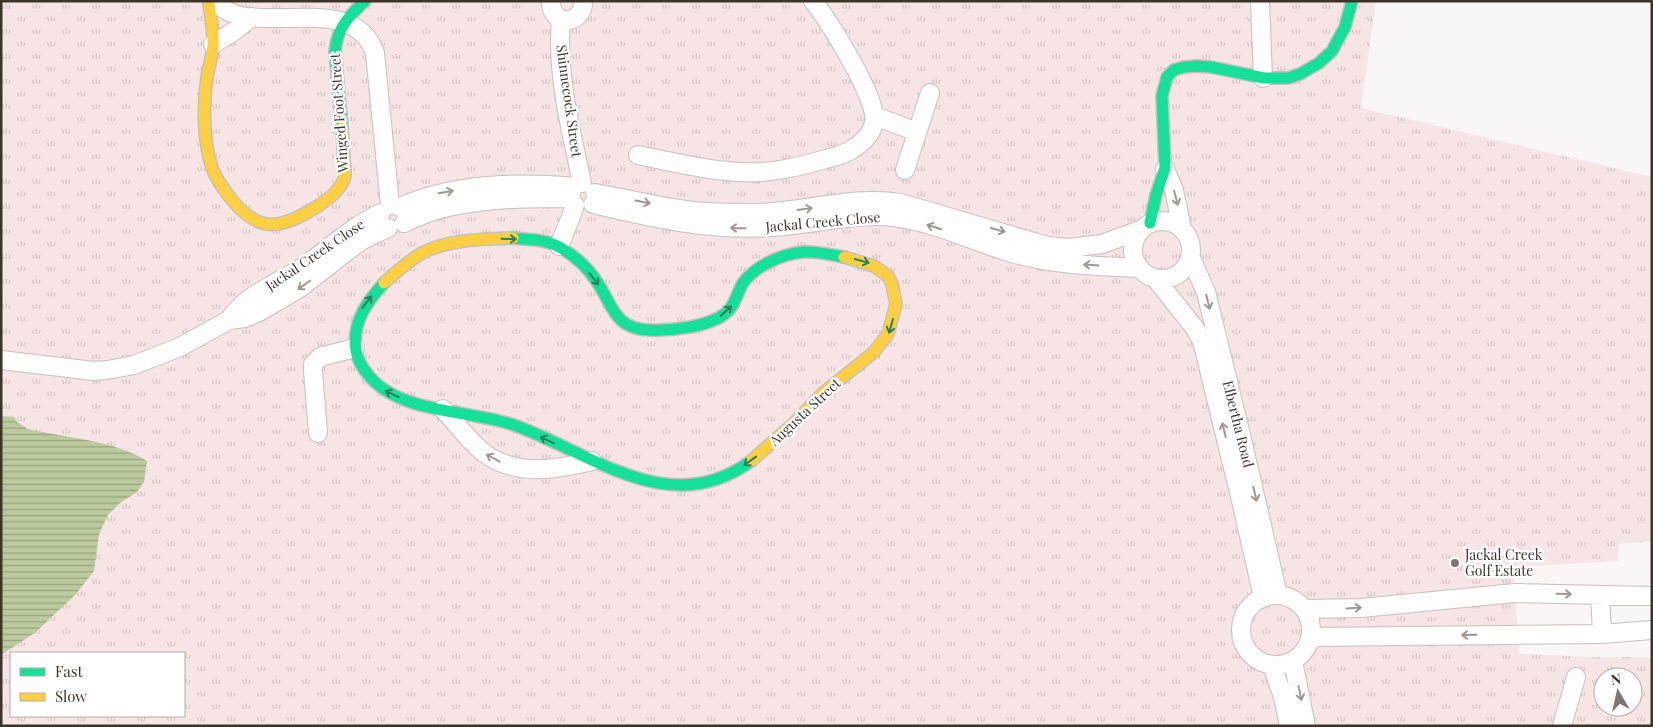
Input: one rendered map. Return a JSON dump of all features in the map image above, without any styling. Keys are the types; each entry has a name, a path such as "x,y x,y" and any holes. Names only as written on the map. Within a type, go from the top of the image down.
{"street":[{"name":"Winged Foot Street","path":"209,1 213,44 207,78 205,113 212,167 223,190 248,216 265,226 290,221 318,205 336,192 344,180 346,171 345,153 335,44 338,32 347,18 365,1"},
{"path":"214,1 236,14 252,17 325,13 343,16 364,30 372,43 375,53 392,215"},
{"path":"551,1 553,12 561,19 568,20 581,14 583,1"},
{"path":"638,155 741,173 785,170 850,151 872,130 875,116 867,92 848,56 828,21 813,1"},
{"path":"1260,1 1263,78"},
{"path":"1145,227 1158,221 1167,221 1182,229 1188,237 1191,246 1187,265 1181,272 1173,276 1155,278 1140,268 1135,262 1133,253 1136,237 1145,227 1165,169 1164,88 1170,73 1182,66 1190,65 1263,78 1288,78 1294,76 1323,60 1339,40 1348,18 1352,1"},
{"path":"213,44 233,32 252,17"},
{"name":"Shinnecock Street","path":"561,19 559,47 562,80 582,195"},
{"path":"905,170 930,93"},
{"path":"875,116 917,132"},
{"path":"1165,169 1176,196 1182,229"},
{"path":"559,246 582,195"},
{"name":"Jackal Creek Close","path":"582,195 653,219 703,226 772,227 867,217 900,218 921,222 1010,252 1034,258 1065,264 1140,268"},
{"name":"Jackal Creek Close","path":"1,360 94,371 119,369 134,365 180,347 229,320 245,318 258,312 300,288 392,215 426,213 466,204 582,195 694,211 749,213 790,211 858,202 886,201 901,203 1044,245 1062,248 1102,244 1145,227"},
{"name":"Augusta Street","path":"513,238 546,242 559,246 595,279 616,318 627,326 645,331 672,329 704,323 719,317 731,308 740,289 750,275 762,266 775,260 804,252 822,253 868,262 885,272 891,279 896,299 888,334 883,344 825,391 785,433 736,471 718,480 684,486 667,485 592,461 512,425 408,401 380,388 364,369 355,348 354,332 357,320 365,304 390,277 418,256 433,249 450,244 488,239 513,238"},
{"name":"Elbertha Road","path":"1190,256 1206,292 1243,445 1270,596"},
{"name":"Elbertha Road","path":"1155,278 1194,327 1202,341 1239,492 1270,596"},
{"path":"318,433 312,371 313,364 320,357 355,348"},
{"name":"Augusta Street","path":"443,409 484,452 494,459 516,468 531,470 551,469 592,461"},
{"path":"1305,609 1360,608 1515,593 1652,596"},
{"path":"1600,595 1602,634"},
{"path":"1270,596 1286,596 1297,601 1305,609 1311,627 1311,637 1304,651 1293,661 1284,664 1272,665 1260,662 1244,646 1241,634 1241,623 1245,612 1253,603 1270,596"},
{"path":"1311,637 1602,634 1652,630"},
{"path":"1293,661 1306,726"},
{"path":"1272,665 1283,697 1289,726"},
{"path":"1562,726 1576,677"}],"green space":[{"name":"Jackal Creek Golf Estate","path":"1,1 1376,1 1361,108 1652,177 1652,542 1619,543 1618,561 1513,567 1519,654 1652,657 1652,726 1,726"}],"shaded area":[{"path":"1,416 14,417 17,422 28,429 89,440 120,448 147,461 144,482 137,492 120,503 108,515 99,534 94,571 76,594 36,632 1,655"}],"traffic: fast":[{"path":"342,128 335,51 336,43 345,23 365,1"},
{"path":"1150,223 1156,195 1165,168 1162,96 1167,77 1174,70 1197,66 1264,78 1288,78 1300,74 1319,63 1332,51 1345,27 1352,1"},
{"path":"513,238 544,241 566,251 590,272 621,320 637,329 649,330 689,327 719,318 732,307 743,283 754,271 786,255 808,252 844,257"},
{"path":"384,283 371,298 358,322 355,340 356,350 361,364 370,377 383,389 399,398 436,409 494,419 511,424 630,476 659,483 690,485 720,478 751,461"}],"traffic: slow":[{"path":"209,1 213,47 205,99 207,146 212,168 220,184 242,211 252,219 262,223 283,223 294,219 331,197 341,185 345,176 342,128"},
{"path":"384,283 413,259 424,252 445,244 468,240 513,238"},
{"path":"751,461 791,426 823,393 873,353 888,334 896,304 892,284 888,276 874,266 844,257"}],"place":[{"name":"Jackal Creek Golf Estate","path":"1455,563"}]}
